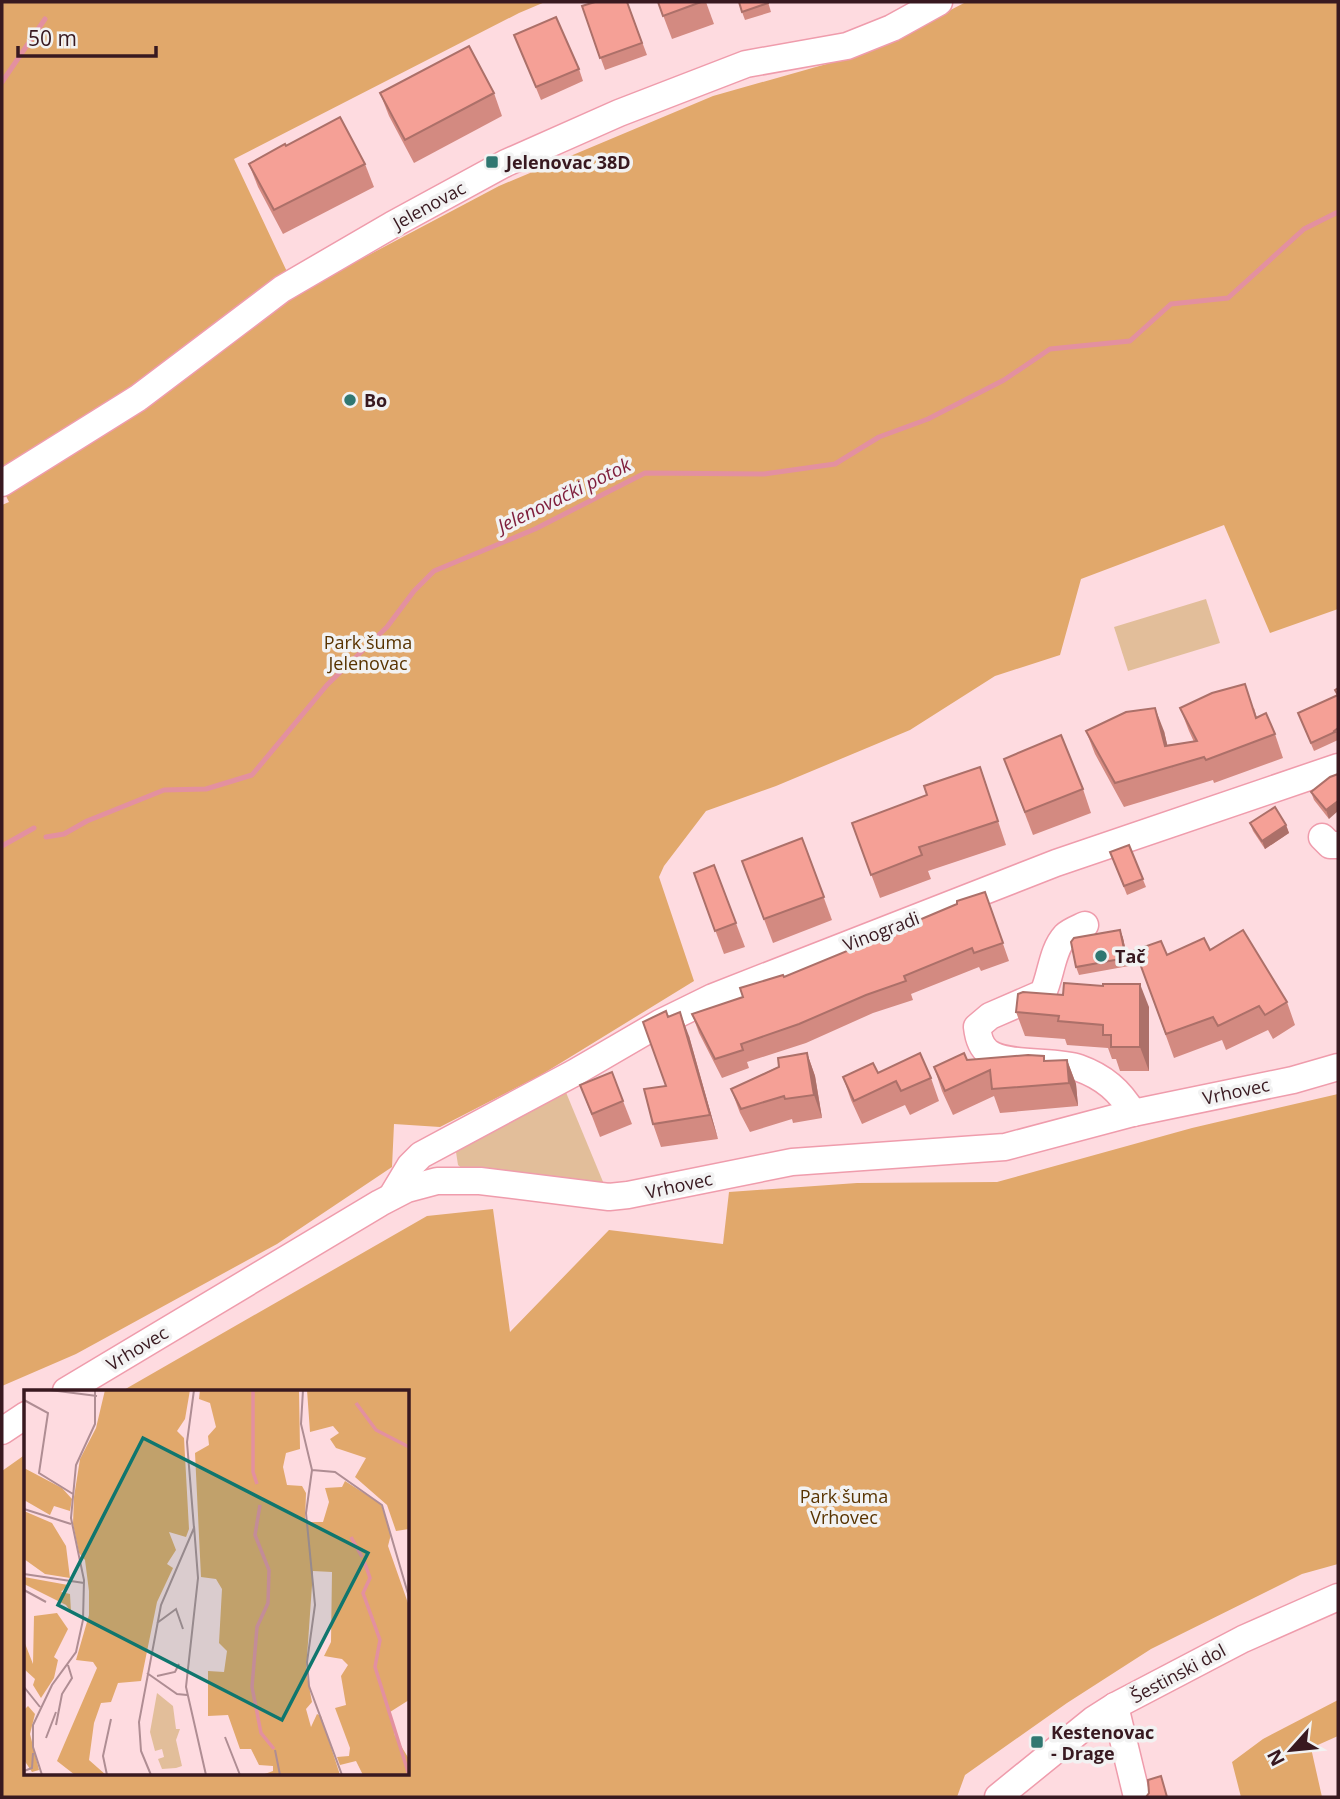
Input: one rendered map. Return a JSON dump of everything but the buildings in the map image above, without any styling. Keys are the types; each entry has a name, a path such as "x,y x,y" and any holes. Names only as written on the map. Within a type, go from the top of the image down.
{"street":[{"name":"Jelenovac","path":"2,483 138,398 282,289 506,163 619,113 746,64 847,46 892,28 939,2"},
{"name":"Vinogradi","path":"392,1196 410,1166 421,1155 574,1073 660,1023 713,997 1056,863 1338,767"},
{"path":"1085,925 1066,936 1057,949 1050,979 1043,993 990,1016 977,1027 979,1038 987,1052 1001,1058 1078,1068 1098,1076 1122,1094 1133,1113"},
{"name":"Vrhovec","path":"68,1390 407,1188 437,1181 480,1181 609,1197 792,1162 1005,1147 1133,1113 1293,1080 1338,1067"},
{"path":"444,1142 440,1158 448,1181"},
{"path":"2,1431 24,1416"},
{"name":"Šestinski dol","path":"998,1797 1083,1727 1115,1706 1243,1639 1338,1597"},
{"path":"1115,1706 1137,1797"}],"shaded area":[{"path":"1206,599 1220,643 1128,671 1114,627"},
{"path":"565,1090 606,1189 464,1170 458,1165 456,1152 462,1146"}],"green space":[{"name":"Park šuma Jelenovac","path":"2,2 545,2 234,159 297,293 499,186 713,96 869,52 966,2 1338,2 1338,609 1270,633 1224,525 1081,579 1060,655 995,676 910,730 776,786 706,811 664,866 659,877 694,981 541,1075 440,1127 394,1124 392,1167 277,1244 76,1354 2,1386 2,505 9,502 2,488"},
{"name":"Park šuma Vrhovec","path":"1338,1094 1338,1564 1302,1574 1151,1649 1067,1703 965,1775 957,1797 2,1797 2,1471 24,1455 24,1774 410,1774 410,1390 124,1390 427,1216 493,1209 510,1332 609,1230 723,1244 729,1192 857,1183 997,1182 1192,1128"},
{"path":"1338,1700 1338,1736 1311,1748 1322,1797 1241,1797 1232,1762 1263,1739"}],"waterway":[{"path":"2,82 45,19"},
{"name":"Jelenovački potok","path":"46,837 64,834 87,821 164,790 206,789 252,775 327,685 387,627 414,591 434,571 535,529 645,473 764,474 835,464 879,437 928,419 1004,380 1050,349 1130,341 1171,304 1228,298 1304,229 1338,212"},
{"name":"Jelenovački potok","path":"2,846 34,828"}],"place":[{"name":"Jelenovac 38D","path":"492,162"},
{"name":"Bo","path":"350,400"},
{"name":"Tač","path":"1101,956"},
{"name":"Kestenovac - Drage","path":"1037,1742"}]}
